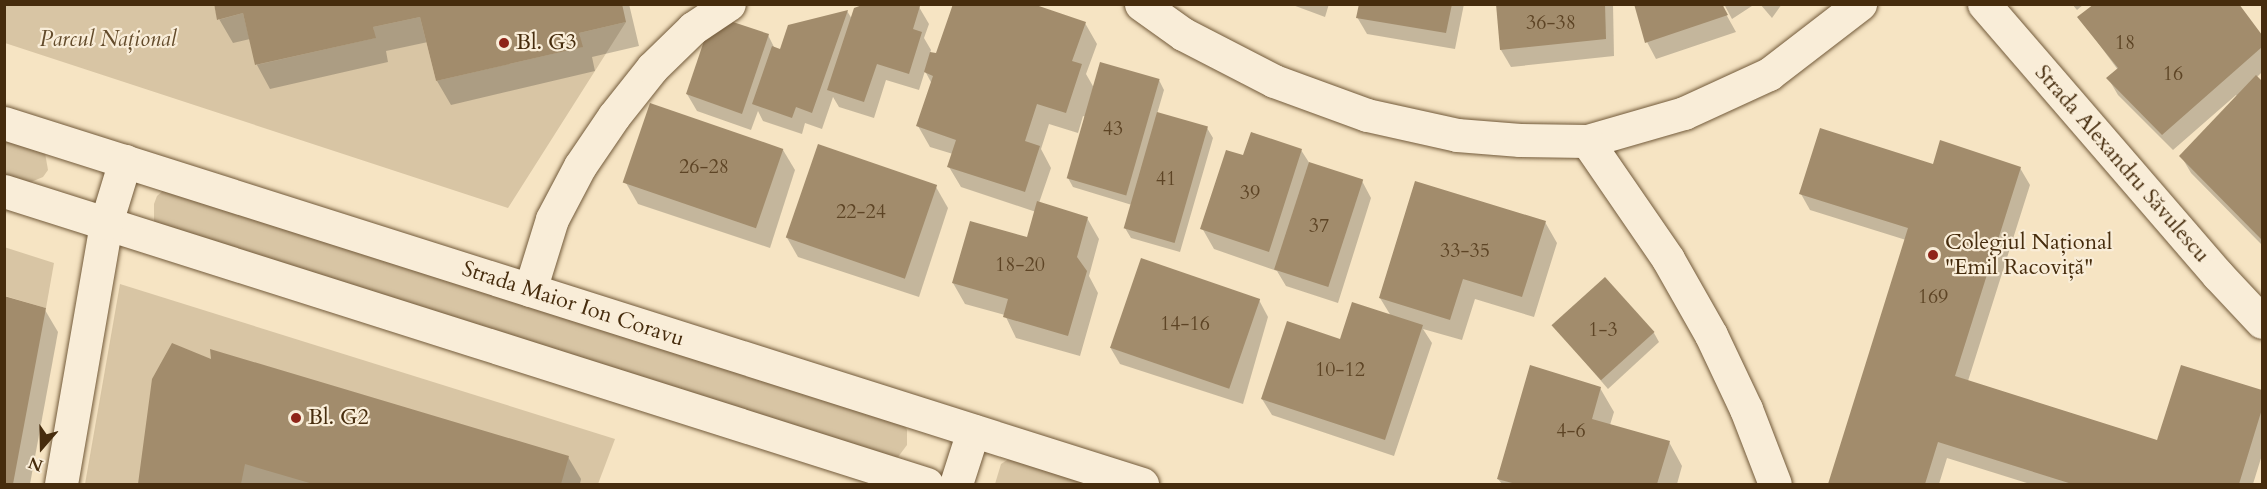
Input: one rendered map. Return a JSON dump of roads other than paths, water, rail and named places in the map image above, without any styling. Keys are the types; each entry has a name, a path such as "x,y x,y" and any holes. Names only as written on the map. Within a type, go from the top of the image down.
{"street":[{"path":"530,290 552,219 580,166 614,116 652,68 693,28 729,4"},
{"path":"1141,4 1183,34 1274,81 1367,115 1456,135 1520,140 1587,141 1684,113 1769,74 1860,4"},
{"name":"Strada Alexandru Săvulescu","path":"1984,4 2218,275 2262,322"},
{"name":"Strada Maior Ion Coravu","path":"4,123 1142,484"},
{"path":"1587,141 1668,259 1711,335 1746,409 1775,484"},
{"path":"61,484 106,223 125,161"},
{"path":"4,191 927,484"},
{"path":"956,484 973,431"}],"place":[{"name":"Bl. G3","path":"504,43"},
{"name":"Colegiul Național \"Emil Racoviță\"","path":"1933,255"},
{"name":"Bl. G2","path":"296,418"}],"park label":[{"name":"Parcul Național","path":"108,40"}]}
